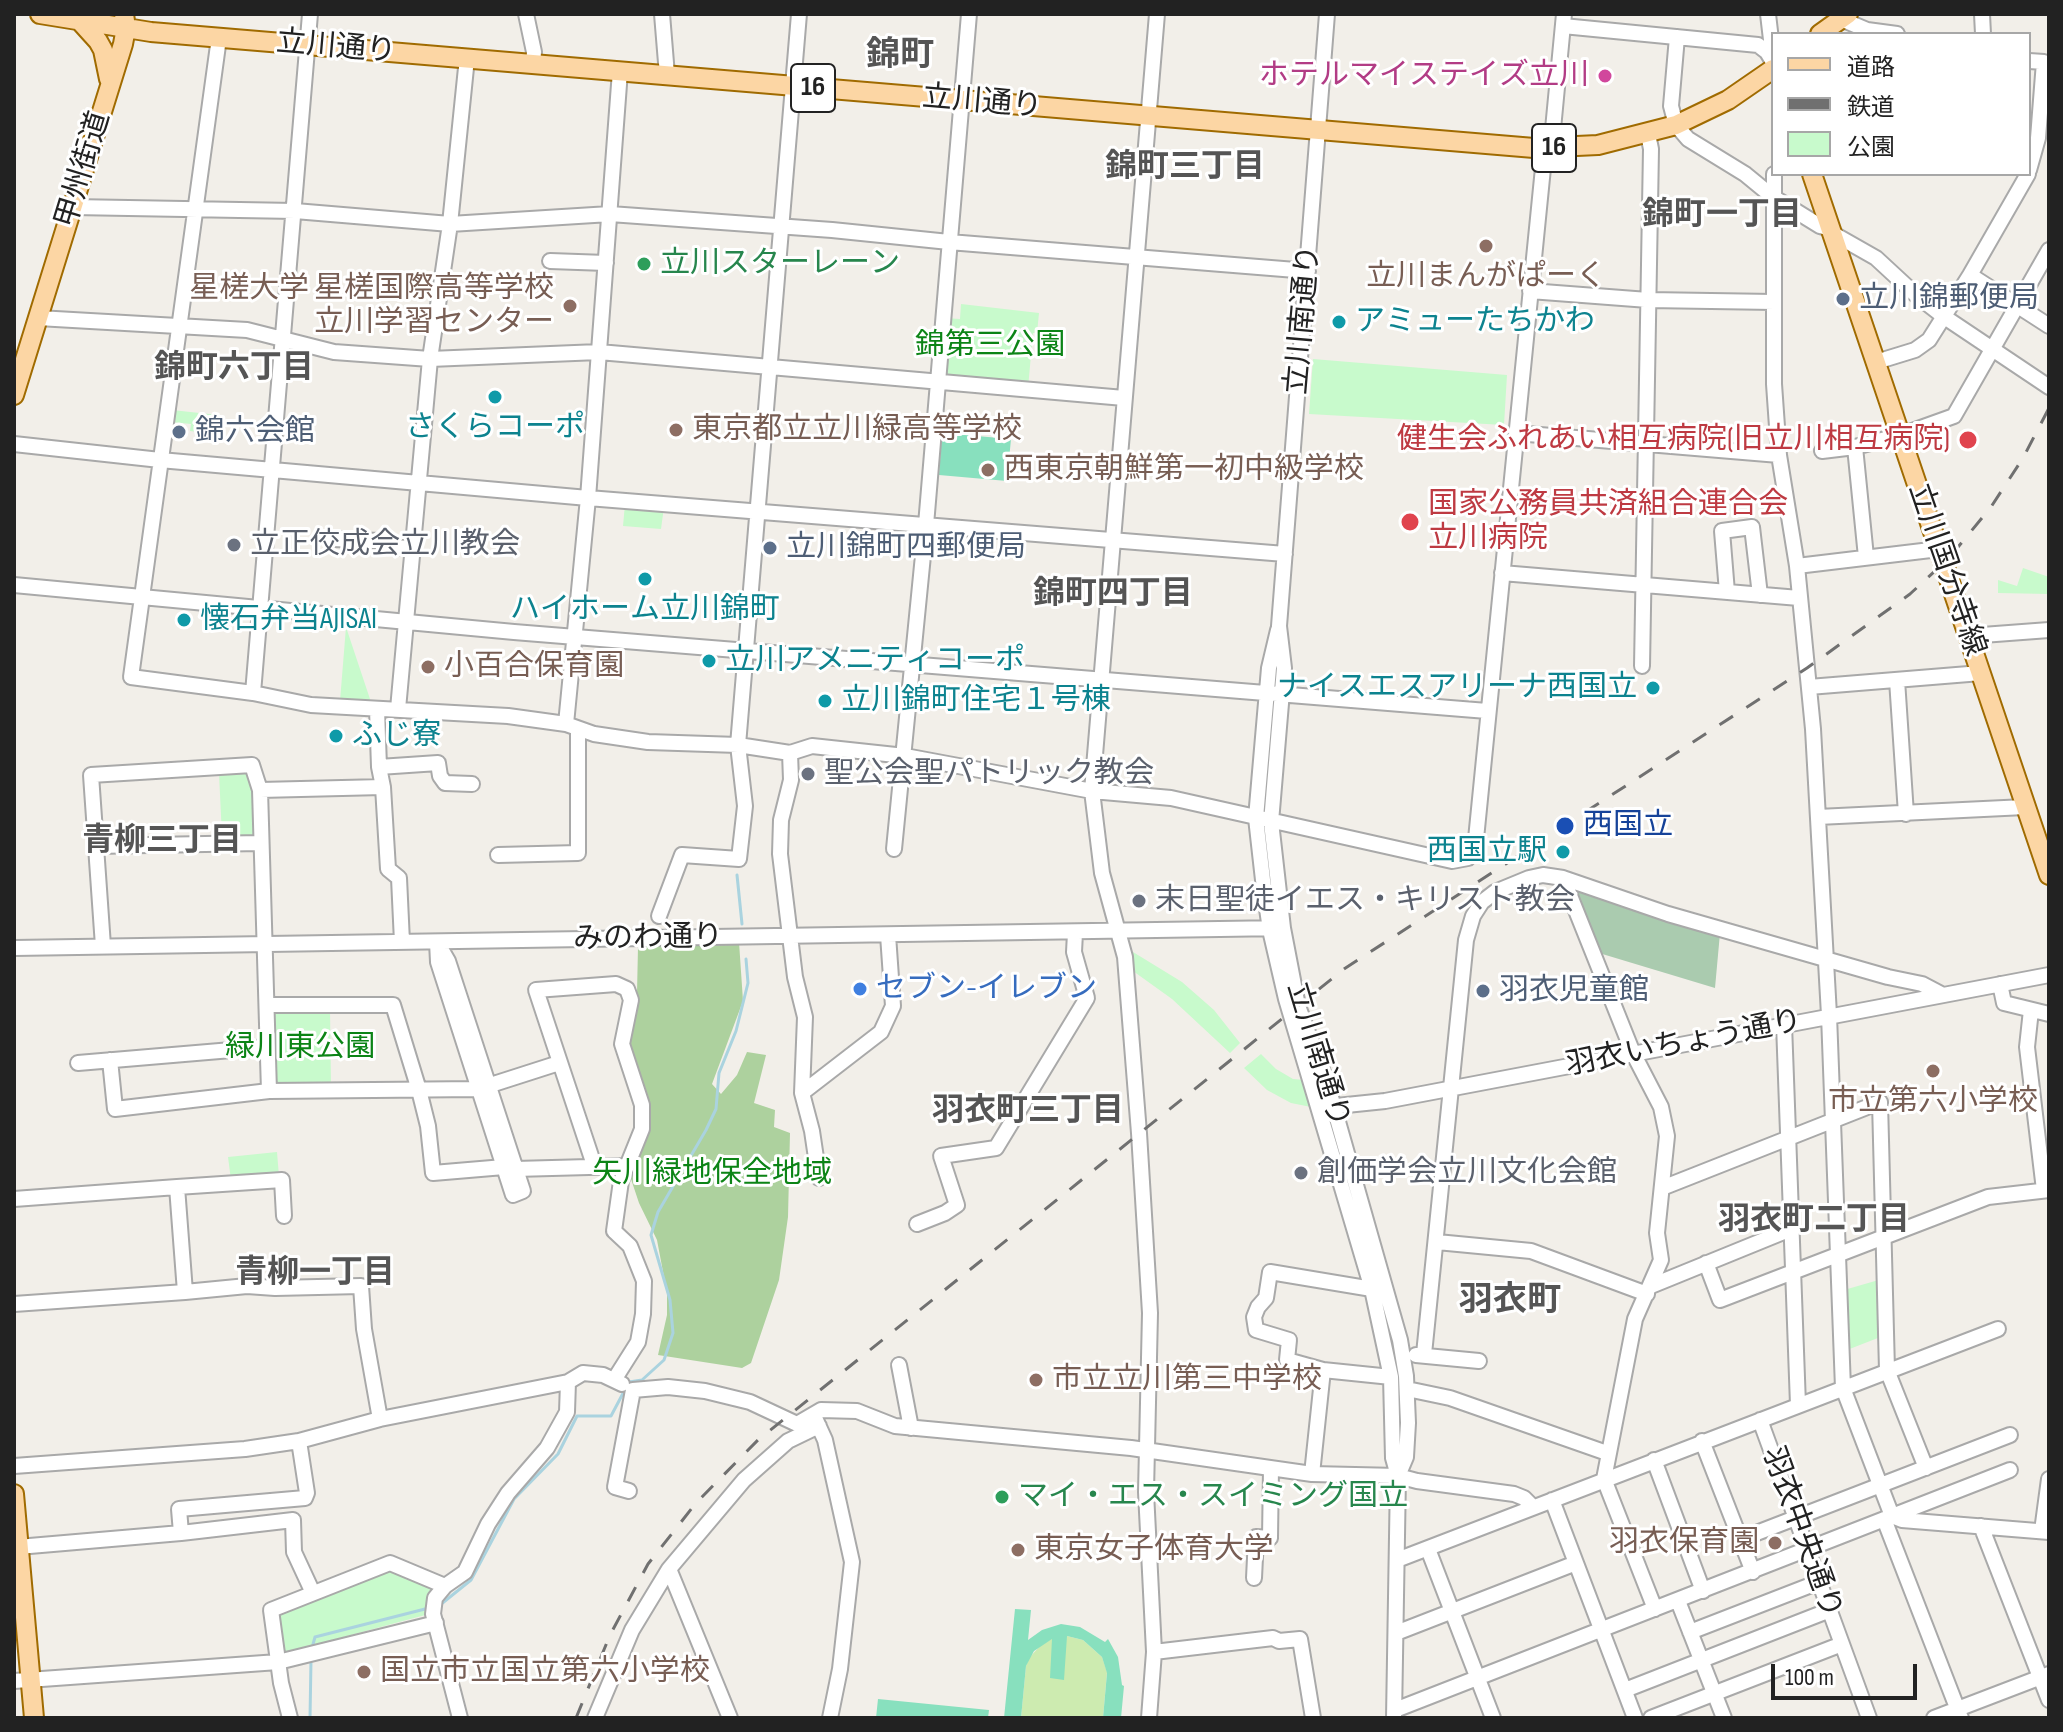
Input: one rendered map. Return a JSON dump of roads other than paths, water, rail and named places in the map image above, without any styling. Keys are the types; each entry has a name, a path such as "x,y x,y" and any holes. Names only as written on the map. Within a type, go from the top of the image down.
{"main road":[{"path":"40,14 125,21 139,14"},
{"path":"1823,32 1845,16"},
{"path":"83,18 103,50 110,82"},
{"name":"立川通り","path":"125,21 219,38 1550,148 1598,145 1676,125 1728,100 1771,70"},
{"name":"甲州街道","path":"14,395 73,207 125,21"},
{"name":"立川国分寺線","path":"1813,176 2049,875"},
{"path":"14,1494 22,1681 34,1718"}],"street":[{"path":"253,693 310,14"},
{"path":"526,14 534,52 533,65"},
{"path":"662,14 667,75"},
{"path":"659,916 682,855 739,859 745,806 738,745 799,14"},
{"path":"894,849 926,525 969,14"},
{"path":"1149,1718 1154,1652 1147,1450 1150,1313 1127,974 1102,873 1092,791 1157,14"},
{"name":"立川南通り","path":"1327,14 1279,626 1284,668 1274,694 1264,820 1286,999 1387,1285 1396,1358 1391,1377 1393,1458 1398,1476 1394,1714"},
{"path":"1768,14 1771,42"},
{"path":"1845,16 1867,30 1882,32"},
{"path":"219,38 131,677 253,693 311,705 465,711 648,742 738,745 790,753 812,746 905,756 1092,791 1171,798 1452,861 1468,858 1475,848 1543,168 1550,148 1563,20 1758,45 1771,57"},
{"path":"1677,37 1671,106 1676,125 1688,139 1745,174 1773,197 1876,258 1943,316 2049,387"},
{"path":"398,709 430,359 450,224 467,58"},
{"path":"2031,61 2044,62 2038,138 2031,162"},
{"path":"498,855 578,853 572,727 576,637 620,71"},
{"path":"1642,666 1651,149 1648,134"},
{"path":"1774,176 1774,384 1779,455 1797,566 1818,817 1843,1388 1881,1485 1888,1518 1960,1713"},
{"path":"1876,362 1923,345 1970,275 2026,176"},
{"path":"73,207 295,211 450,224 610,214 1308,271"},
{"path":"1822,451 1855,447 1901,435 1954,416 2049,250"},
{"path":"550,261 606,263"},
{"path":"1970,275 2049,326"},
{"path":"1530,291 1648,300 1774,302"},
{"path":"38,318 247,330 334,352 430,359 599,352 1124,398"},
{"path":"1516,433 1779,455"},
{"path":"14,444 588,498 1285,554"},
{"path":"1855,447 1866,557"},
{"path":"1727,592 1722,531 1752,527 1760,595"},
{"path":"333,539 379,541 386,547 414,548"},
{"path":"1797,566 1939,549"},
{"path":"1502,573 1799,598"},
{"path":"14,585 576,637 1487,711"},
{"path":"1969,636 2049,630"},
{"path":"1809,687 1981,673"},
{"path":"1897,680 1906,814"},
{"path":"377,709 388,869 399,878 402,942"},
{"path":"790,753 791,780 780,838 795,977 805,1017 802,1093 819,1178"},
{"path":"379,767 438,763 440,776 445,783 472,784"},
{"path":"103,946 91,775 252,765 260,790 269,1091"},
{"path":"260,790 383,787"},
{"path":"1818,817 2025,807"},
{"path":"95,846 260,843"},
{"path":"1424,1354 1466,940 1473,916 1488,897 1517,882 1543,875 1563,878 1668,914 1922,984 1941,994"},
{"path":"1563,878 1633,1053 1664,1116 1667,1136 1657,1233 1661,1260 1633,1329 1604,1479 1655,1609"},
{"name":"みのわ通り","path":"14,948 1276,929"},
{"path":"917,1224 957,1205 941,1156 996,1148 1087,998 1074,952 1075,933"},
{"path":"802,1093 881,1032 893,1006 888,935"},
{"path":"437,942 448,961 483,1089 509,1168"},
{"name":"羽衣いちょう通り","path":"1326,1107 1385,1101 1452,1089 2049,975"},
{"path":"594,1165 536,990 616,984 627,989 631,1000 622,1044 642,1105 642,1129 621,1181 614,1231 630,1246 644,1281 638,1342 625,1386 615,1487 629,1491"},
{"path":"2000,984 2004,1003 2049,1014"},
{"path":"267,1005 393,1005 428,1126 433,1173 626,1166"},
{"path":"1706,1263 1720,1300 1988,1197 2047,1190 2027,1047 2031,1010"},
{"path":"1784,1024 1798,1405"},
{"path":"78,1063 267,1047"},
{"path":"110,1060 115,1109 269,1091 483,1089 559,1063"},
{"path":"1662,1188 1880,1102 1887,1370 1926,1468"},
{"name":"立川南通り","path":"1326,1107 1372,1289 1407,1389 1406,1457 1398,1476"},
{"path":"14,1199 282,1180 284,1216"},
{"path":"177,1187 185,1292"},
{"path":"1437,1242 1531,1251 1649,1290 1791,1229"},
{"path":"1372,1289 1270,1272 1266,1298 1254,1317 1256,1330 1289,1340 1287,1360 1323,1370 1391,1377"},
{"path":"14,1304 247,1286 361,1286 364,1329 380,1419"},
{"name":"羽衣中央通り","path":"1869,1718 1760,1420 1998,1329"},
{"path":"1396,1358 1424,1354 1479,1361"},
{"path":"899,1365 911,1428"},
{"path":"1312,1474 1323,1370"},
{"path":"14,1466 245,1449 299,1441 380,1419 568,1382 583,1373 603,1375 625,1386 705,1391 750,1402 797,1424 816,1420"},
{"path":"460,1718 435,1618 440,1592 465,1572 488,1524 508,1493 547,1448 567,1412 568,1382"},
{"path":"1407,1389 1450,1398 1607,1453"},
{"path":"595,1718 632,1630 669,1569 744,1480 829,1409 857,1411 895,1426 911,1428 1147,1450 1312,1474 1398,1476 1514,1494 1533,1507"},
{"path":"816,1420 825,1440 852,1562 840,1669 830,1718"},
{"path":"1397,1560 1760,1420"},
{"path":"1741,1539 2010,1435"},
{"path":"181,1533 179,1509 305,1498 307,1493 299,1441"},
{"path":"1702,1441 1753,1572"},
{"path":"1654,1460 1703,1591"},
{"path":"1254,1578 1256,1537 1270,1538 1271,1468"},
{"path":"1394,1714 1477,1677 2010,1470"},
{"path":"1888,1518 2046,1532 2049,1479"},
{"path":"1552,1500 1635,1718"},
{"path":"18,1547 293,1520 294,1552 313,1593"},
{"path":"1981,1526 2044,1675 2049,1700"},
{"path":"1428,1549 1493,1718"},
{"path":"290,1718 271,1610 390,1563 440,1592"},
{"path":"1396,1633 1576,1563"},
{"path":"669,1569 730,1718"},
{"path":"1690,1632 1819,1582"},
{"path":"1678,1601 1724,1718"},
{"path":"1625,1690 1830,1610"},
{"path":"22,1681 278,1662 435,1618"},
{"path":"1154,1652 1273,1638 1279,1641 1300,1639 1313,1718"},
{"path":"1651,1718 1842,1644"},
{"path":"1934,1718 1960,1713 2044,1675"}],"waterway":[{"path":"737,875 742,924"},
{"path":"440,1605 471,1580 514,1499 558,1454 577,1416 611,1416 629,1382 642,1380 664,1360 673,1333 670,1300 651,1235 658,1212 716,1109 719,1073 736,1031 748,983 746,959"},
{"path":"312,1648 315,1637 429,1608"},
{"path":"310,1718 311,1660"}],"railway":[{"path":"576,1718 610,1635 648,1564 696,1503 758,1440 1344,969 1807,668 1910,594 1949,558 1991,507 2023,458 2049,408"}],"place":[{"name":"ホテルマイステイズ立川","path":"1605,76"},
{"name":"立川まんがぱーく","path":"1486,246"},
{"name":"立川スターレーン","path":"644,264"},
{"name":"立川錦郵便局","path":"1843,299"},
{"name":"星槎大学 星槎国際高等学校 立川学習センター","path":"570,306"},
{"name":"アミューたちかわ","path":"1339,322"},
{"name":"さくらコーポ","path":"495,397"},
{"name":"東京都立立川緑高等学校","path":"676,430"},
{"name":"錦六会館","path":"179,432"},
{"name":"健生会ふれあい相互病院(旧立川相互病院)","path":"1968,440"},
{"name":"西東京朝鮮第一初中級学校","path":"988,470"},
{"name":"国家公務員共済組合連合会 立川病院","path":"1410,522"},
{"name":"立正佼成会立川教会","path":"234,545"},
{"name":"立川錦町四郵便局","path":"770,548"},
{"name":"ハイホーム立川錦町","path":"645,579"},
{"name":"懐石弁当AJISAI","path":"184,620"},
{"name":"立川アメニティコーポ","path":"709,661"},
{"name":"小百合保育園","path":"428,667"},
{"name":"ナイスエスアリーナ西国立","path":"1653,688"},
{"name":"立川錦町住宅１号棟","path":"825,701"},
{"name":"ふじ寮","path":"336,736"},
{"name":"聖公会聖パトリック教会","path":"808,774"},
{"name":"西国立","path":"1565,826"},
{"name":"西国立駅","path":"1563,852"},
{"name":"末日聖徒イエス・キリスト教会","path":"1139,901"},
{"name":"セブン-イレブン","path":"860,989"},
{"name":"羽衣児童館","path":"1483,991"},
{"name":"市立第六小学校","path":"1933,1071"},
{"name":"創価学会立川文化会館","path":"1301,1173"},
{"name":"市立立川第三中学校","path":"1036,1380"},
{"name":"マイ・エス・スイミング国立","path":"1002,1497"},
{"name":"羽衣保育園","path":"1775,1543"},
{"name":"東京女子体育大学","path":"1018,1550"},
{"name":"国立市立国立第六小学校","path":"364,1672"}],"district":[{"name":"錦町","path":"900,56"},
{"name":"錦町三丁目","path":"1185,168"},
{"name":"錦町一丁目","path":"1722,216"},
{"name":"錦町六丁目","path":"234,369"},
{"name":"錦町四丁目","path":"1113,595"},
{"name":"青柳三丁目","path":"162,842"},
{"name":"羽衣町三丁目","path":"1028,1112"},
{"name":"羽衣町二丁目","path":"1814,1221"},
{"name":"青柳一丁目","path":"315,1274"},
{"name":"羽衣町","path":"1510,1301"}],"park label":[{"name":"錦第三公園","path":"990,346"},
{"name":"緑川東公園","path":"300,1048"},
{"name":"矢川緑地保全地域","path":"712,1174"}]}
